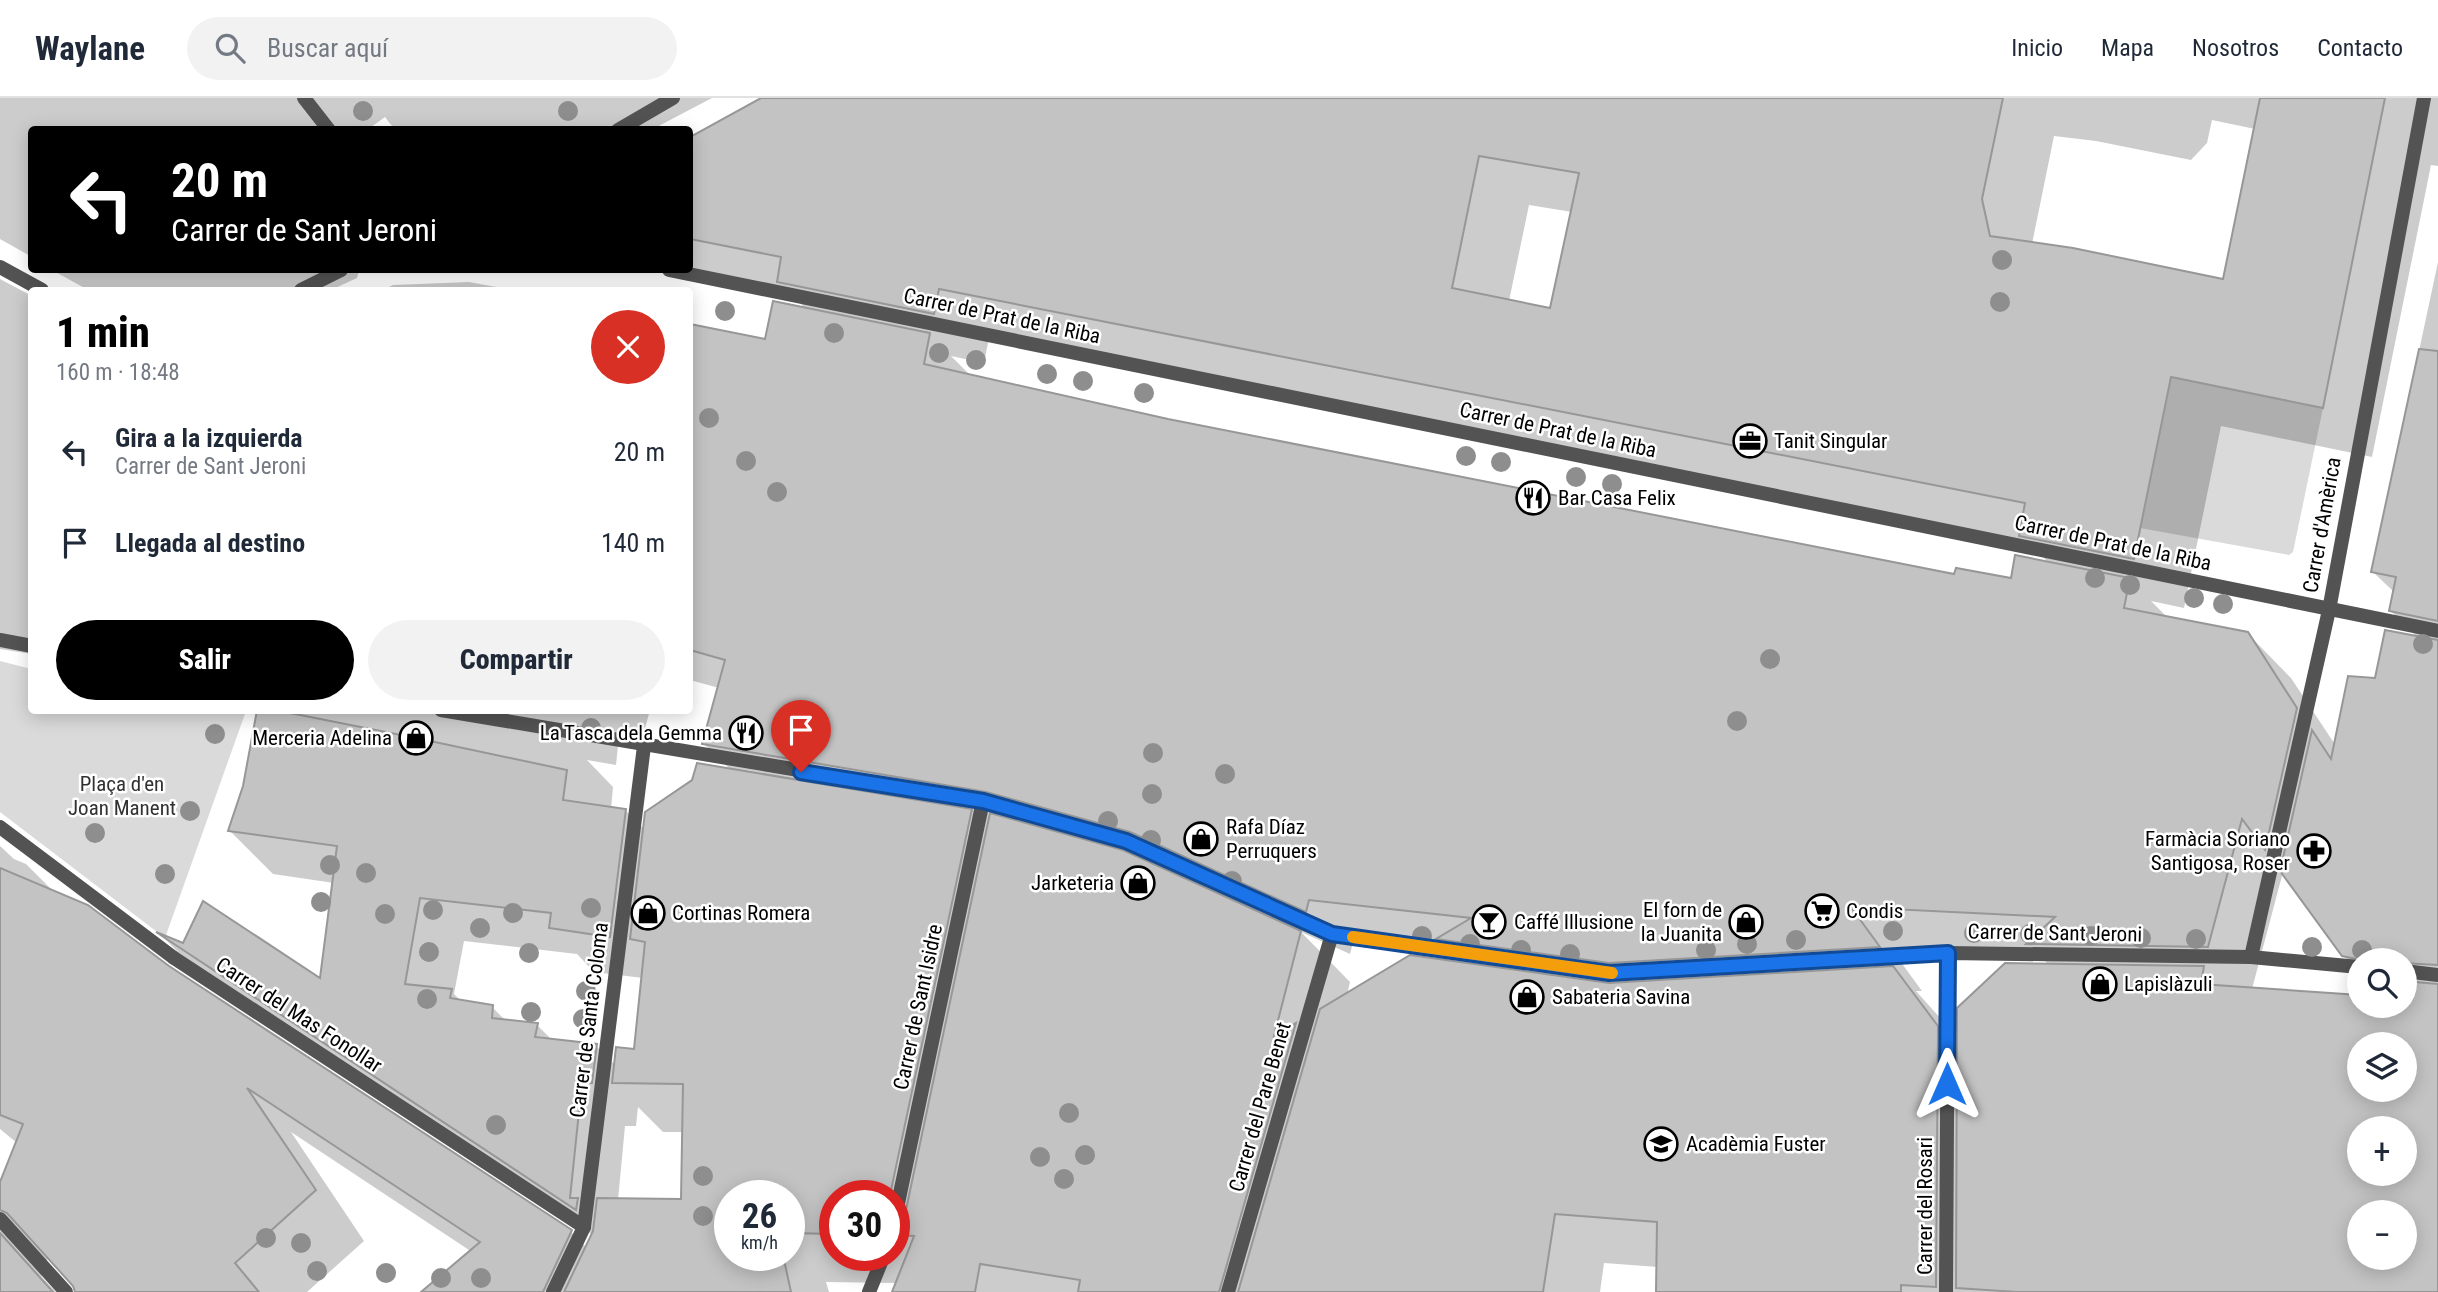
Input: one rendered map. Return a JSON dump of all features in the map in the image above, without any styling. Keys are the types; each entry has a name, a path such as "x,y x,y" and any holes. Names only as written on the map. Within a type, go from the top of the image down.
{"street":[{"path":"304,98 326,126"},
{"path":"625,126 673,98"},
{"name":"Carrer d'Amèrica","path":"2251,957 2329,610 2424,98"},
{"path":"0,267 37,287"},
{"path":"307,287 335,273"},
{"name":"Carrer de Prat de la Riba","path":"684,273 2438,631"},
{"path":"0,640 28,645"},
{"name":"Carrer de Sant Jeroni","path":"464,714 983,801 1126,841 1332,934 1609,973 1948,953 2251,957 2347,966"},
{"name":"Carrer de Santa Coloma","path":"553,1292 584,1227 644,746"},
{"name":"Carrer de Sant Isidre","path":"903,1180 983,801"},
{"name":"Carrer del Mas Fonollar","path":"0,827 174,958 584,1227"},
{"name":"Carrer del Pare Benet","path":"1228,1292 1332,934"},
{"name":"Carrer del Rosari","path":"1946,1292 1948,953"},
{"path":"2417,973 2438,975"},
{"path":"0,1219 66,1292"},
{"path":"869,1292 878,1271"}],"green space":[{"path":"2171,377 2323,408 2293,552 2289,555 2140,528"},
{"name":"Plaça d'en Joan Manent","path":"0,661 28,668 28,714 245,714 165,938 0,812"}],"building":[{"path":"761,98 2003,98 1982,199 1990,236 2073,248 2223,279 2260,98 2385,98 2323,408 2171,377 2134,559 2019,536 2025,503 939,289 934,314 777,282 781,257 693,240 693,135","holes":["1479,156 1579,173 1550,308 1452,288"]},
{"path":"773,301 930,333 924,364 1168,419 1954,574 1956,568 2011,578 2015,555 2130,578 2124,608 2248,632 2297,708 2265,850 2242,819 2208,947 2026,944 2055,917 1851,907 1880,947 1609,963 1436,939 1471,918 1309,900 1306,912 1130,832 986,792 702,744 725,660 693,651 693,325 765,339"},
{"path":"2419,349 2438,351 2438,621 2389,611 2396,577 2371,572"},
{"path":"2385,630 2438,640 2438,965 2417,964 2417,948 2347,948 2347,957 2342,956 2280,871 2312,730 2331,759 2348,676 2375,678"},
{"path":"256,714 295,714 567,770 563,800 626,809 610,937 549,928 551,913 420,898 405,984 452,989 450,998 493,1005 492,1018 538,1023 535,1037 597,1044 592,1083 582,1083 570,1198 578,1198 576,1210 156,932 183,943 203,901 320,978 337,846 228,831 243,786"},
{"path":"697,763 972,809 893,1180 819,1180 819,1234 805,1233 805,1180 714,1180 714,1271 786,1271 791,1292 564,1292 593,1231 597,1198 681,1199 683,1084 612,1083 616,1047 634,1049 645,942 630,939 645,812 692,780"},
{"path":"990,813 1123,850 1301,931 1274,1036 1296,1023 1219,1292 1078,1292 1080,1280 980,1264 975,1292 892,1292 900,1271 910,1271 910,1246 914,1236 910,1236 910,1191"},
{"path":"0,868 88,905 169,966 572,1230 543,1292 421,1292 480,1242 247,1088 316,1190 235,1263 259,1292 75,1292 73,1286 7,1213 0,1210 0,1182 23,1124 0,1115"},
{"path":"1410,955 1609,983 1893,966 1938,1026 1936,1287 1901,1285 1901,1292 1656,1292 1657,1222 1555,1214 1543,1292 1238,1292 1320,1009"},
{"path":"2005,963 2204,966 2201,984 2347,994 2347,1018 2417,1018 2417,982 2438,984 2438,1292 2017,1292 1956,1288 1957,1008"},
{"path":"0,1233 53,1292 0,1292"}],"slow traffic":[{"path":"1353,937 1612,973"}],"place":[{"name":"Tanit Singular","path":"1750,441"},
{"name":"Bar Casa Felix","path":"1533,498"},
{"name":"La Tasca dela Gemma","path":"746,733"},
{"name":"Merceria Adelina","path":"416,738"},
{"name":"Rafa Díaz Perruquers","path":"1201,839"},
{"name":"Farmàcia Soriano Santigosa, Roser","path":"2314,851"},
{"name":"Jarketeria","path":"1138,883"},
{"name":"Condis","path":"1822,911"},
{"name":"Cortinas Romera","path":"648,913"},
{"name":"Caffé Illusione","path":"1489,922"},
{"name":"El forn de la Juanita","path":"1746,922"},
{"name":"Lapislàzuli","path":"2100,984"},
{"name":"Sabateria Savina","path":"1527,997"},
{"name":"Acadèmia Fuster","path":"1661,1144"}],"route":[{"path":"801,772 983,801 1126,841 1332,934 1609,973 1948,953 1947,1084"}]}
